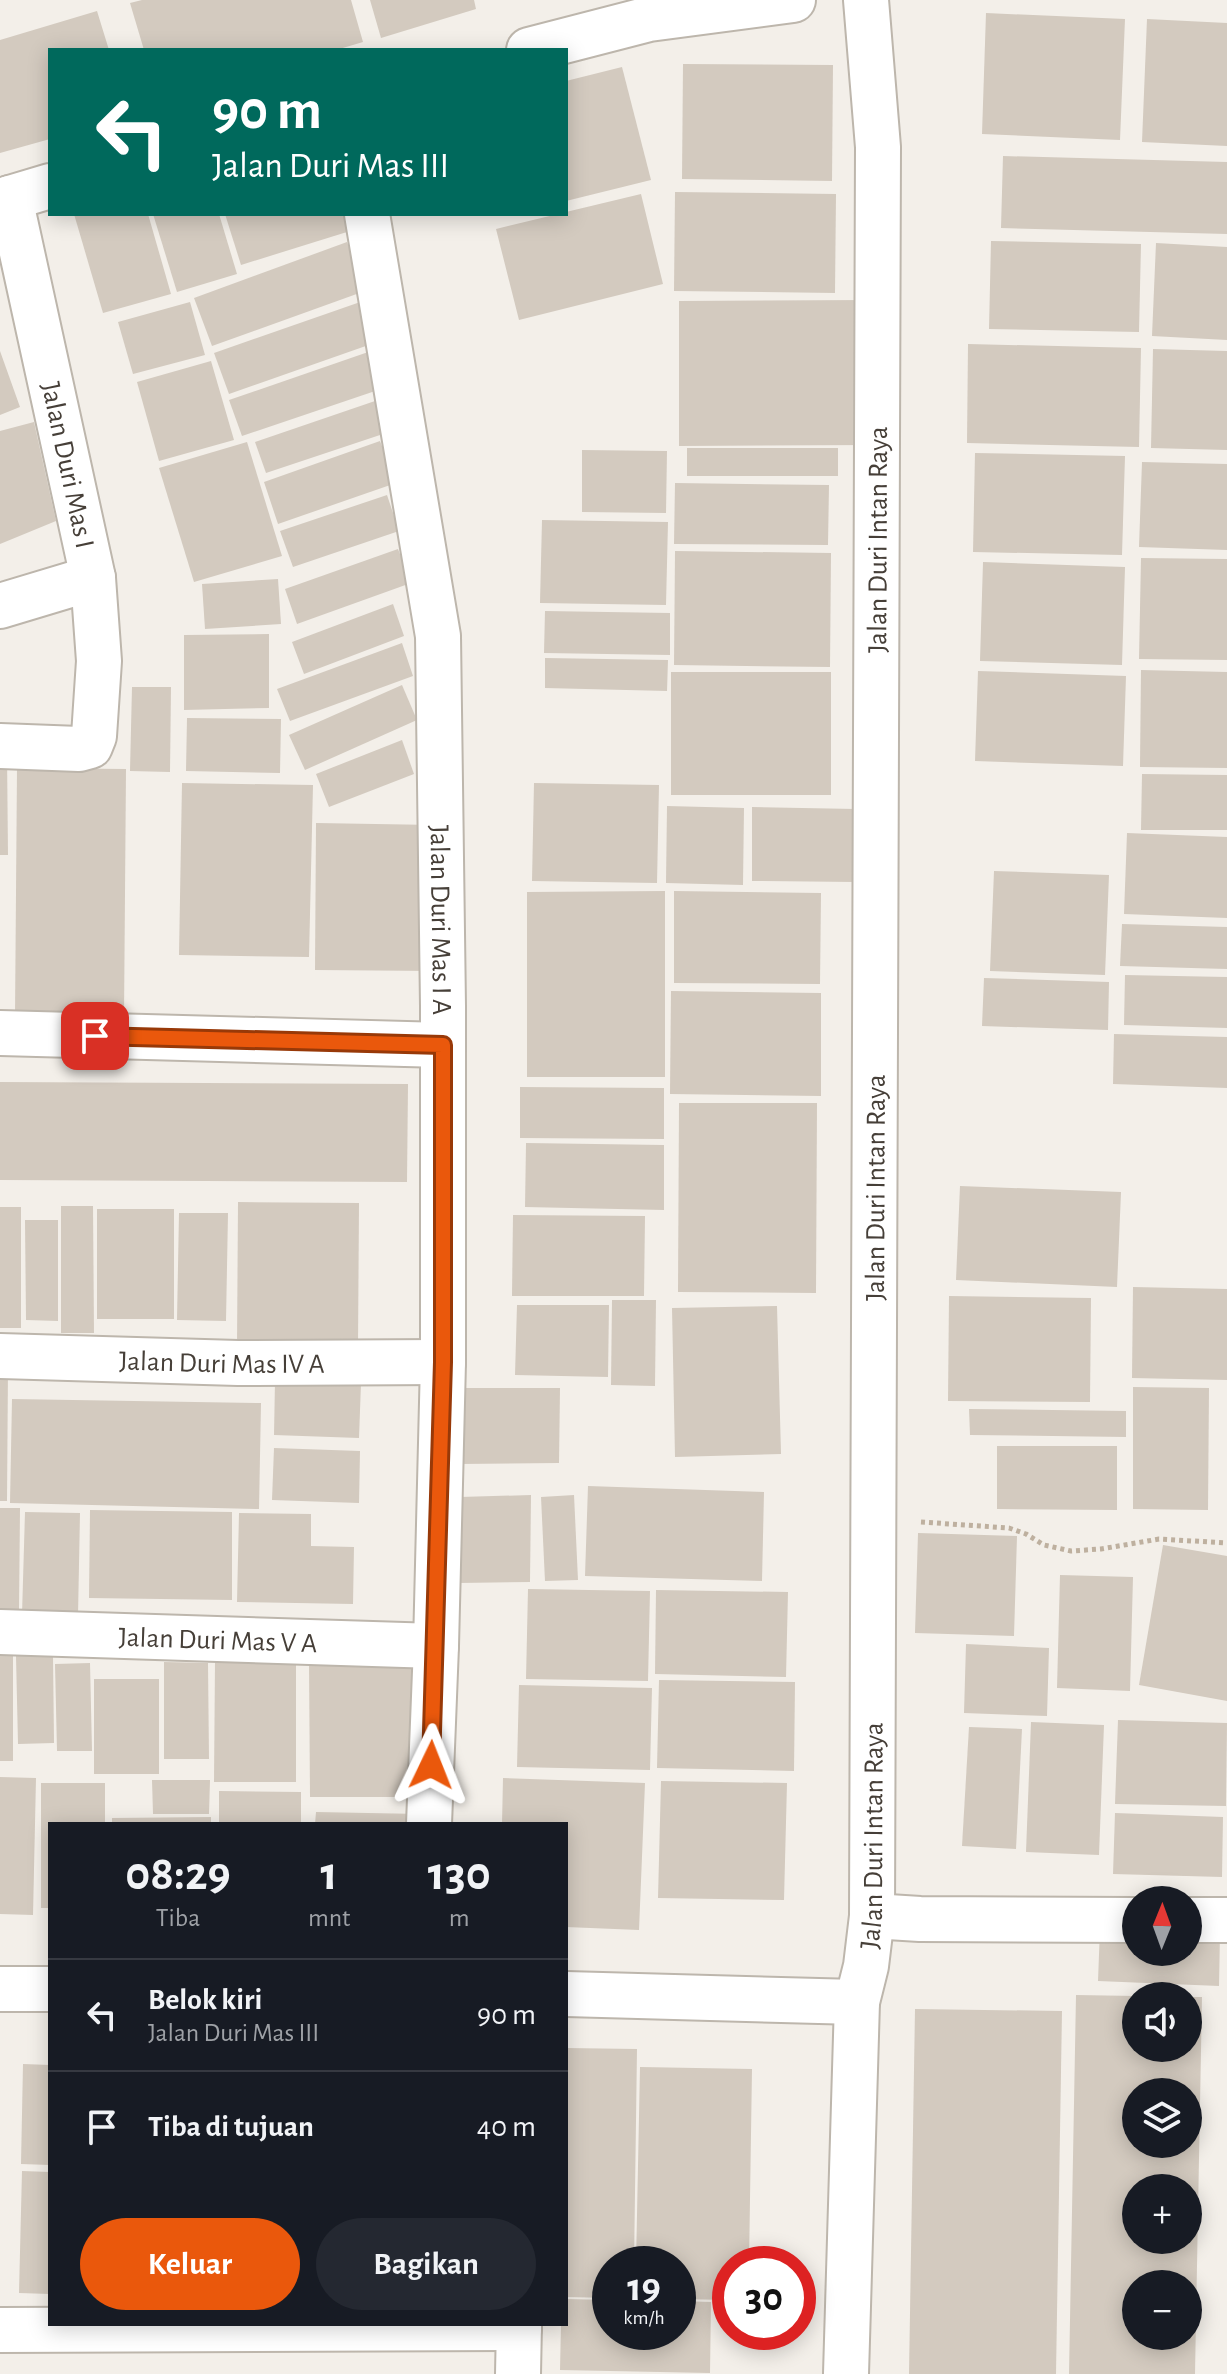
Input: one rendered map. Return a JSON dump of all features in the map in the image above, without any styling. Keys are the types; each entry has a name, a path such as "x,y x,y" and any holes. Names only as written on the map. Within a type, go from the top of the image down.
{"street":[{"path":"537,48 649,19 793,0"},
{"name":"Jalan Duri Intan Raya","path":"846,2374 857,2002 866,1966 872,1916 878,147 866,0"},
{"name":"Jalan Duri Mas I","path":"0,746 79,749 90,746 94,736 99,661 93,578 20,195"},
{"name":"Jalan Duri Mas I A","path":"367,216 438,636 443,1362 429,1822"},
{"path":"0,606 93,578"},
{"path":"0,1033 443,1045"},
{"name":"Jalan Duri Mas IV A","path":"0,1356 238,1363 443,1362"},
{"name":"Jalan Duri Mas V A","path":"0,1632 436,1646"},
{"path":"872,1916 1122,1920"},
{"path":"1202,1920 1227,1920"},
{"path":"0,1989 48,1989"},
{"path":"568,1994 857,2002"},
{"path":"0,2330 519,2326 518,2374"}],"path":[{"path":"872,1519 1009,1528 1044,1545 1071,1551 1159,1539 1227,1543"}],"building":[{"path":"142,0 351,0 363,42 343,48 143,48 130,3"},
{"path":"370,0 474,0 476,9 381,38"},
{"path":"97,11 108,48 48,48 48,140 0,153 0,40"},
{"path":"986,13 1125,19 1120,140 982,134"},
{"path":"1147,19 1227,23 1227,146 1142,142"},
{"path":"683,64 833,65 832,181 682,179"},
{"path":"622,67 651,180 568,201 568,80"},
{"path":"1003,156 1227,162 1227,234 1001,228"},
{"path":"675,192 836,194 835,293 674,291"},
{"path":"641,194 663,284 519,320 496,229 550,216 568,216 568,212"},
{"path":"75,216 149,216 171,294 103,313"},
{"path":"154,216 220,216 237,274 177,292"},
{"path":"226,216 360,216 363,227 241,265"},
{"path":"991,241 1141,244 1139,332 989,329"},
{"path":"347,242 365,291 212,346 194,298"},
{"path":"1156,243 1227,247 1227,340 1152,336"},
{"path":"366,300 380,341 229,394 214,353"},
{"path":"872,300 873,445 679,446 679,301"},
{"path":"190,302 205,355 133,374 118,322"},
{"path":"968,344 1141,348 1139,447 967,443"},
{"path":"1153,349 1227,351 1227,450 1151,448"},
{"path":"374,350 387,387 242,436 229,400"},
{"path":"0,351 20,407 0,415"},
{"path":"211,361 234,440 159,461 137,382"},
{"path":"375,401 386,433 266,473 255,442"},
{"path":"34,422 56,521 0,544 0,431"},
{"path":"380,441 396,483 278,524 264,482"},
{"path":"247,442 282,556 194,582 159,468"},
{"path":"687,448 838,448 838,476 687,476"},
{"path":"582,450 667,451 666,513 582,512"},
{"path":"975,453 1125,456 1122,555 973,552"},
{"path":"1142,462 1227,464 1227,550 1139,547"},
{"path":"675,483 829,485 828,545 674,544"},
{"path":"387,495 399,531 293,567 280,531"},
{"path":"542,520 668,522 666,605 540,603"},
{"path":"398,549 411,583 297,624 285,589"},
{"path":"675,551 831,553 830,667 674,665"},
{"path":"1141,558 1227,559 1227,660 1139,659"},
{"path":"983,562 1125,567 1122,665 980,661"},
{"path":"278,579 281,624 205,629 202,584"},
{"path":"393,604 404,636 304,674 292,642"},
{"path":"545,611 670,613 670,655 544,653"},
{"path":"269,634 269,708 184,710 184,635"},
{"path":"402,643 413,676 290,721 277,689"},
{"path":"545,658 668,660 667,691 545,688"},
{"path":"1141,670 1227,672 1227,768 1140,767"},
{"path":"978,671 1126,676 1123,766 975,761"},
{"path":"671,672 831,672 831,795 671,795"},
{"path":"402,685 417,720 305,770 289,735"},
{"path":"132,687 171,687 170,772 130,771"},
{"path":"187,718 281,719 280,773 186,771"},
{"path":"402,740 414,774 329,807 316,774"},
{"path":"0,753 7,753 8,855 0,855"},
{"path":"17,768 126,769 124,1017 15,1016"},
{"path":"1142,774 1227,775 1227,830 1141,830"},
{"path":"182,783 313,785 309,957 179,955"},
{"path":"534,783 659,785 657,883 532,881"},
{"path":"667,806 744,808 743,885 666,883"},
{"path":"752,807 856,809 855,882 752,881"},
{"path":"316,823 435,825 434,971 315,970"},
{"path":"1127,833 1227,837 1227,918 1124,914"},
{"path":"994,871 1109,875 1105,975 990,971"},
{"path":"665,891 665,1077 527,1077 527,892"},
{"path":"674,891 821,893 820,984 674,983"},
{"path":"1122,924 1227,927 1227,969 1120,966"},
{"path":"1125,975 1227,977 1227,1028 1124,1025"},
{"path":"984,978 1109,982 1108,1030 982,1026"},
{"path":"671,991 821,993 821,1096 670,1094"},
{"path":"1114,1034 1227,1037 1227,1088 1113,1084"},
{"path":"0,1082 408,1084 407,1182 0,1180"},
{"path":"520,1087 664,1088 664,1139 520,1138"},
{"path":"679,1103 817,1103 816,1293 678,1292"},
{"path":"526,1143 664,1145 664,1210 525,1207"},
{"path":"960,1186 1121,1192 1117,1287 956,1280"},
{"path":"238,1202 359,1203 358,1346 237,1346"},
{"path":"61,1206 93,1206 94,1333 61,1333"},
{"path":"0,1207 21,1207 21,1328 0,1328"},
{"path":"97,1209 174,1209 174,1319 97,1319"},
{"path":"179,1213 228,1213 226,1321 177,1320"},
{"path":"513,1215 645,1216 644,1296 512,1296"},
{"path":"25,1220 58,1220 58,1321 26,1320"},
{"path":"1133,1287 1227,1289 1227,1380 1132,1378"},
{"path":"949,1296 1091,1298 1090,1402 948,1401"},
{"path":"612,1300 656,1300 655,1386 611,1385"},
{"path":"517,1305 609,1305 608,1377 515,1375"},
{"path":"777,1306 781,1454 675,1457 672,1308"},
{"path":"0,1367 8,1367 7,1501 0,1501"},
{"path":"275,1381 361,1383 359,1438 274,1435"},
{"path":"1133,1387 1209,1388 1208,1510 1133,1509"},
{"path":"459,1388 560,1388 559,1463 459,1464"},
{"path":"12,1399 261,1403 259,1509 10,1503"},
{"path":"969,1409 1126,1411 1126,1437 970,1435"},
{"path":"997,1446 1117,1446 1117,1510 997,1509"},
{"path":"274,1448 360,1451 359,1503 272,1500"},
{"path":"588,1486 764,1492 762,1581 585,1576"},
{"path":"531,1495 530,1582 459,1583 460,1497"},
{"path":"574,1495 578,1580 545,1581 541,1497"},
{"path":"0,1508 20,1508 19,1609 0,1609"},
{"path":"90,1510 232,1512 232,1600 89,1598"},
{"path":"25,1512 80,1513 78,1616 22,1615"},
{"path":"239,1513 311,1514 311,1546 354,1547 353,1604 237,1602"},
{"path":"918,1533 1017,1536 1014,1636 915,1633"},
{"path":"1163,1545 1227,1556 1227,1701 1139,1685"},
{"path":"1060,1575 1133,1577 1130,1691 1057,1688"},
{"path":"528,1589 650,1591 648,1681 526,1679"},
{"path":"656,1590 788,1592 786,1677 655,1674"},
{"path":"966,1644 1049,1648 1047,1716 964,1713"},
{"path":"0,1648 13,1648 13,1761 0,1761"},
{"path":"16,1656 53,1656 54,1743 18,1744"},
{"path":"215,1661 296,1661 296,1782 214,1782"},
{"path":"424,1661 424,1797 310,1797 309,1662"},
{"path":"164,1662 208,1663 209,1759 164,1759"},
{"path":"90,1663 92,1751 57,1751 55,1664"},
{"path":"94,1679 159,1679 159,1774 94,1774"},
{"path":"659,1680 795,1682 794,1771 657,1768"},
{"path":"519,1685 652,1688 650,1770 517,1767"},
{"path":"1118,1720 1227,1723 1226,1806 1115,1804"},
{"path":"1031,1722 1104,1725 1099,1855 1026,1852"},
{"path":"969,1727 1022,1729 1016,1849 962,1846"},
{"path":"0,1777 36,1778 33,1915 0,1914"},
{"path":"503,1778 645,1783 639,1930 568,1927 568,1822 502,1822"},
{"path":"152,1780 210,1780 209,1814 153,1814"},
{"path":"661,1781 787,1783 784,1900 658,1898"},
{"path":"41,1783 105,1783 105,1822 48,1822 48,1908 41,1908"},
{"path":"219,1791 301,1792 301,1822 219,1822"},
{"path":"316,1812 420,1814 420,1822 315,1822"},
{"path":"1115,1813 1223,1817 1222,1877 1113,1874"},
{"path":"211,1817 211,1822 112,1822 112,1818"},
{"path":"1100,1928 1122,1929 1122,1966 1202,1966 1202,1932 1220,1933 1219,1986 1202,1985 1202,1982 1098,1981"},
{"path":"1076,1995 1122,1996 1122,2062 1201,2062 1200,2078 1122,2078 1122,2158 1199,2158 1199,2174 1122,2174 1122,2254 1197,2254 1197,2270 1122,2270 1122,2350 1195,2350 1195,2374 1069,2374"},
{"path":"915,2009 1062,2011 1056,2374 909,2374"},
{"path":"568,2048 637,2049 634,2246 592,2246 592,2298 568,2297"},
{"path":"23,2064 48,2065 48,2165 21,2164"},
{"path":"640,2067 752,2069 749,2246 712,2246 712,2300 696,2299 696,2246 636,2246"},
{"path":"22,2171 48,2172 48,2294 19,2293"},
{"path":"568,2299 592,2300 592,2350 696,2350 696,2302 711,2302 710,2373 560,2370 561,2326 568,2326"}],"route":[{"path":"95,1036 443,1045 443,1362 431,1765"}]}
